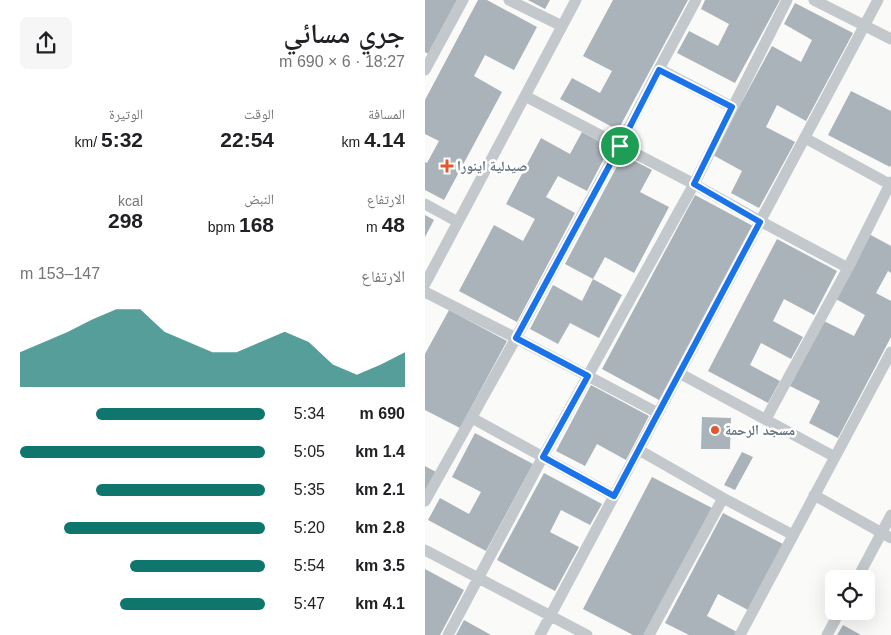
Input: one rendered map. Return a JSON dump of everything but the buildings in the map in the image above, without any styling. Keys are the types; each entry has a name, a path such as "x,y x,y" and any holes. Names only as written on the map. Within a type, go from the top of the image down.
{"street":[{"path":"425,70 463,0"},
{"path":"509,0 562,26"},
{"path":"425,284 576,0"},
{"path":"425,501 620,146 696,0"},
{"path":"447,635 694,184 787,0"},
{"path":"814,0 864,26 889,36"},
{"path":"540,635 878,0"},
{"path":"659,70 732,107"},
{"path":"525,96 694,184 760,222 848,268"},
{"path":"766,419 891,184 805,138"},
{"path":"425,204 458,222"},
{"path":"425,292 658,413"},
{"path":"740,635 891,352"},
{"path":"679,373 835,457"},
{"path":"471,418 614,496"},
{"path":"639,450 793,535"},
{"path":"814,495 886,535"},
{"path":"649,635 723,498"},
{"path":"863,570 886,535 891,515"},
{"path":"425,550 587,635"},
{"path":"827,635 835,620"}],"place":[{"name":"صيدلية اينورا","path":"447,166"},
{"name":"مسجد الرحمة","path":"715,430"}],"route":[{"path":"659,70 732,107 694,184 760,222 614,496 543,457 588,376 516,338 620,146 659,70"}]}
